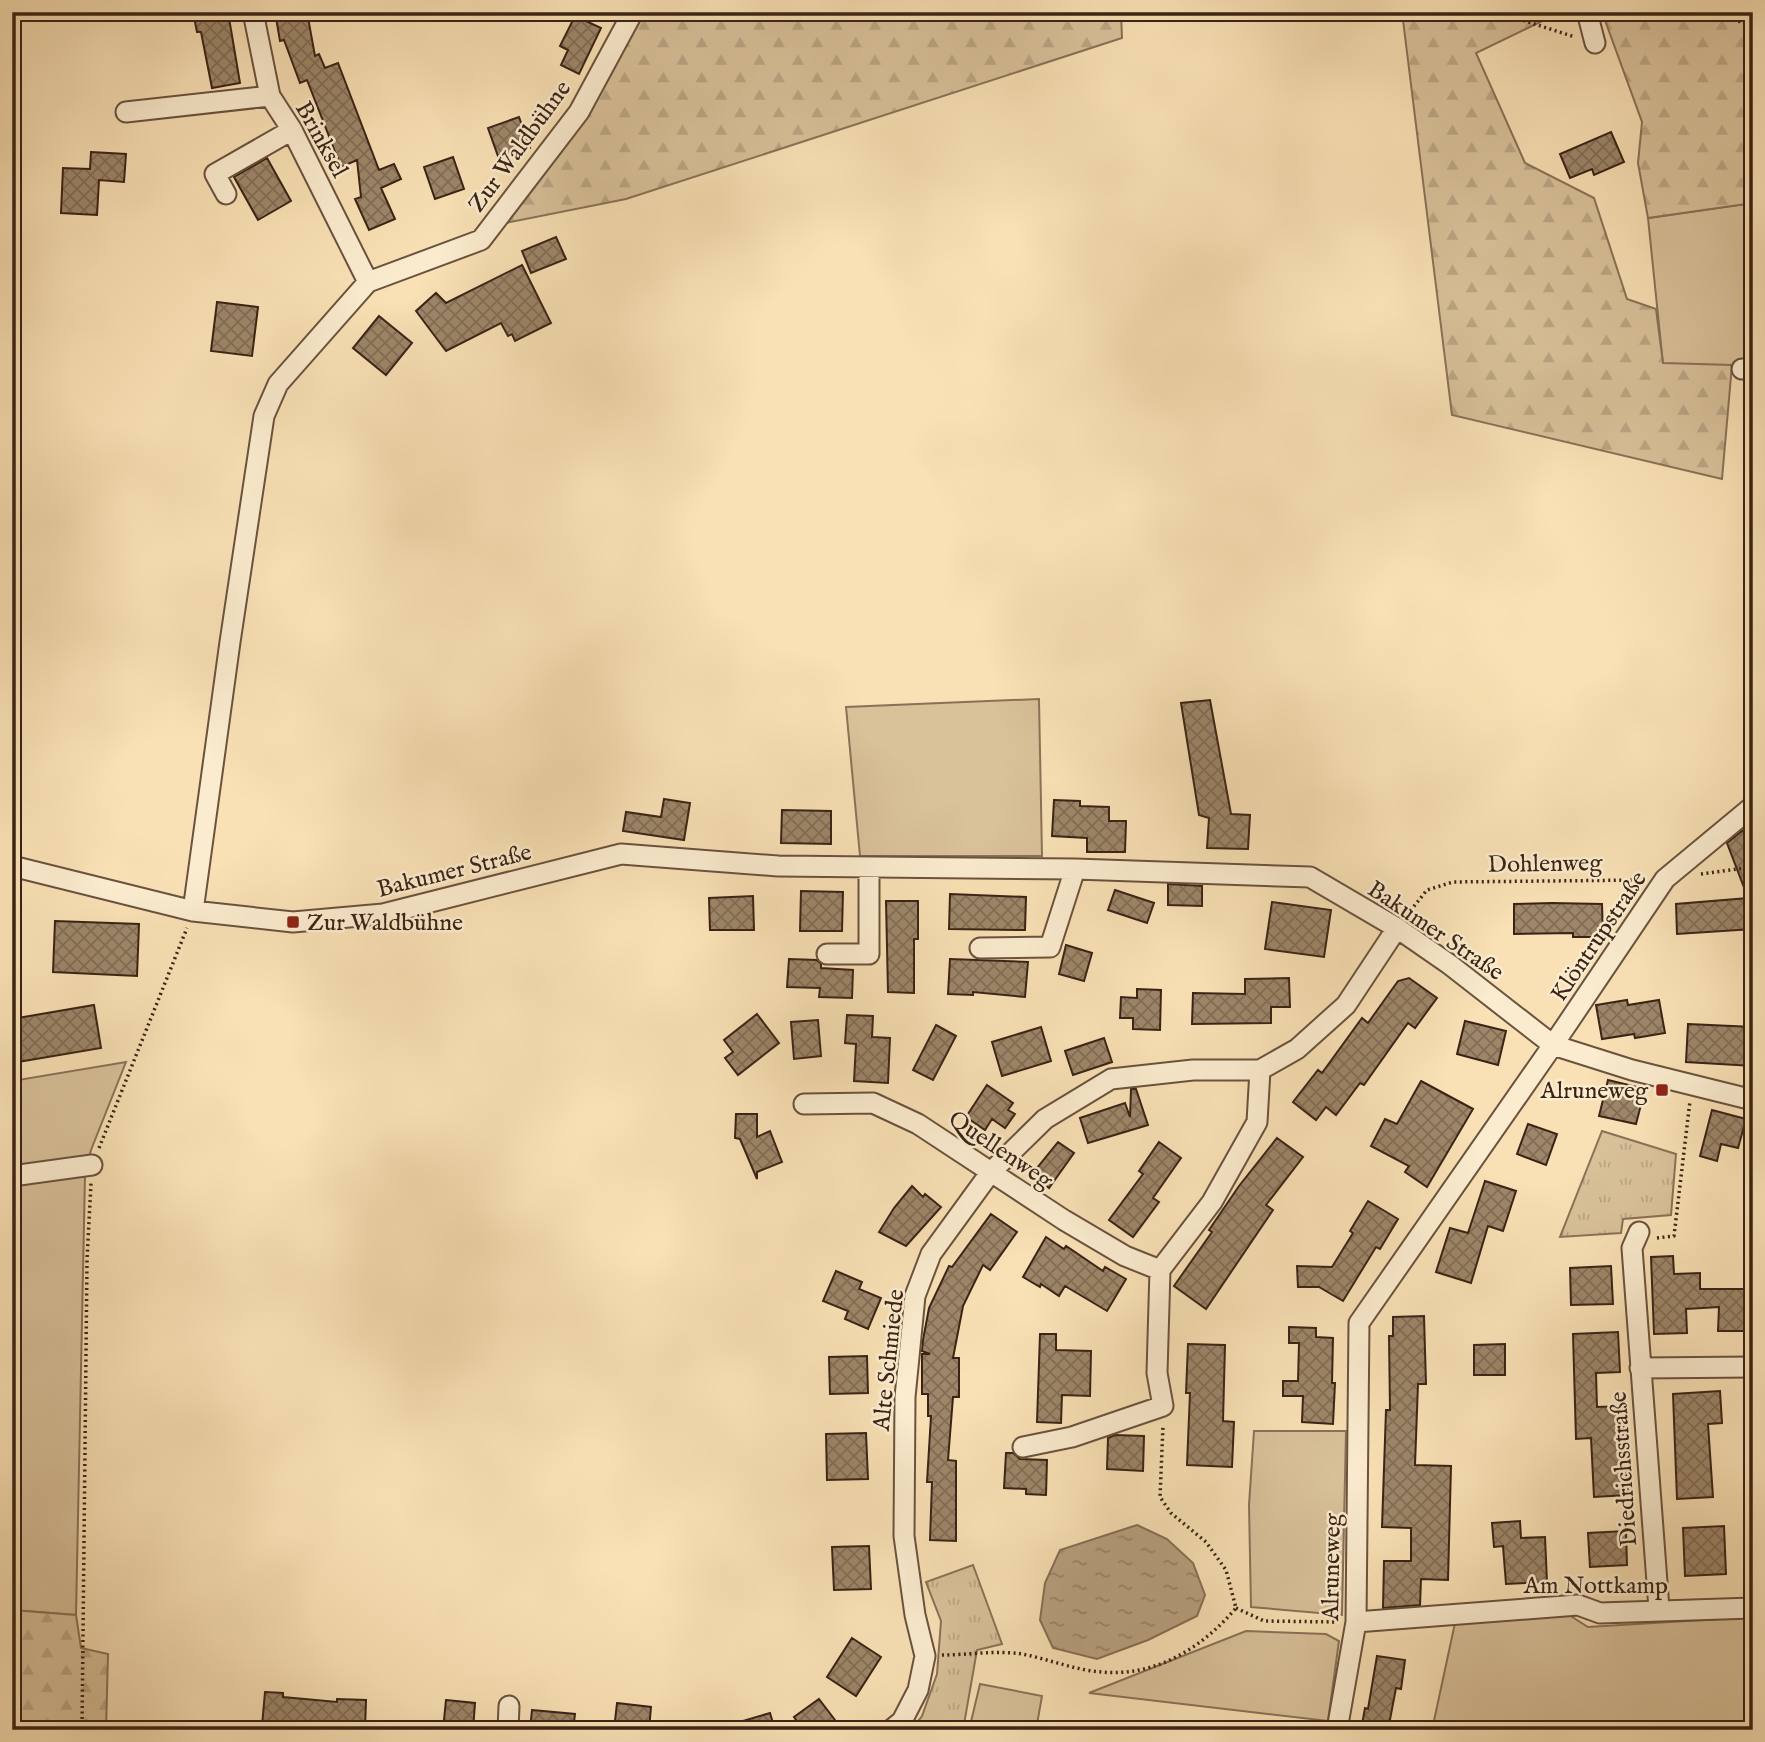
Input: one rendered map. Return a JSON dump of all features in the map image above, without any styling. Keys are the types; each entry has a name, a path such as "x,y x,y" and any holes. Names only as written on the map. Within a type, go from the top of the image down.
{"street":[{"name":"Brinksel","path":"253,12 270,96 292,130 368,282"},
{"name":"Zur Waldbühne","path":"193,911 264,415 278,384 368,282 481,240 579,112 633,12"},
{"path":"1587,12 1595,43"},
{"path":"126,112 270,96"},
{"path":"226,194 215,174 292,130"},
{"name":"Klöntrupstraße","path":"1553,1045 1665,880 1753,806"},
{"name":"Bakumer Straße","path":"12,866 193,911 293,922 383,914 621,854 778,866 1076,869 1310,877 1397,928 1553,1045 1691,1086 1753,1100"},
{"path":"827,954 869,954 869,866"},
{"path":"980,948 1050,947 1076,869"},
{"name":"Alte Schmiede","path":"891,1730 902,1721 918,1690 925,1656 915,1615 904,1536 905,1397 915,1296 931,1254 990,1173 1045,1119 1111,1079 1193,1070 1260,1070 1297,1049 1346,1005 1397,928"},
{"name":"Alruneweg","path":"1337,1730 1356,1622 1359,1323 1553,1045"},
{"path":"1023,1447 1072,1437 1163,1406 1157,1373 1160,1270 1212,1202 1257,1122 1260,1070"},
{"name":"Quellenweg","path":"804,1104 873,1103 918,1124 990,1173 1125,1256 1160,1270"},
{"path":"12,1176 92,1165"},
{"name":"Diedrichsstraße","path":"1639,1232 1632,1248 1659,1609"},
{"name":"Diedrichsstraße","path":"1640,1368 1753,1367"},
{"name":"Am Nottkamp","path":"1356,1622 1578,1605 1600,1613 1753,1608"},
{"path":"508,1730 509,1706"}],"path":[{"path":"1497,12 1595,43"},
{"path":"1738,22 1753,15"},
{"name":"Dohlenweg","path":"1397,928 1427,890 1453,881 1665,880 1753,867"},
{"path":"82,1730 87,1260 92,1165 193,911"},
{"path":"1639,1232 1654,1239 1674,1236 1691,1086"},
{"path":"1163,1406 1160,1496 1171,1513 1206,1542 1226,1570 1236,1608"},
{"path":"1236,1608 1264,1621 1356,1622"},
{"path":"925,1656 1020,1654 1101,1672 1140,1671 1185,1654 1220,1627 1236,1608"}],"green space":[{"path":"642,12 1121,12 1122,38 626,199 501,224"},
{"path":"1402,12 1561,12 1476,53 1525,163 1594,198 1627,299 1656,309 1663,363 1732,365 1722,479 1452,415"},
{"path":"1602,12 1753,12 1753,203 1648,218 1638,163 1642,122"},
{"path":"1753,203 1753,366 1663,364 1648,218"},
{"path":"1039,699 1042,856 860,856 846,707"},
{"path":"126,1062 91,1150 85,1174 76,1615 12,1610 12,1081"},
{"path":"1602,1131 1676,1154 1671,1215 1623,1219 1621,1233 1560,1237"},
{"path":"1254,1431 1346,1431 1342,1615 1251,1607 1249,1505"},
{"path":"973,1565 1002,1644 977,1650 963,1730 911,1730 922,1716 937,1674 941,1621 926,1582"},
{"path":"12,1610 76,1615 81,1648 108,1654 106,1730 12,1730"},
{"path":"1566,1613 1588,1627 1753,1617 1753,1730 1432,1730 1455,1623"},
{"path":"1246,1631 1326,1634 1339,1641 1328,1721 1089,1693"},
{"path":"980,1684 1042,1696 1036,1730 969,1730"}],"water":[{"path":"1137,1525 1167,1539 1193,1563 1205,1595 1197,1616 1148,1640 1097,1659 1053,1648 1040,1620 1045,1583 1060,1550"}],"building":[{"path":"193,12 228,12 240,83 212,88 201,32 197,32"},
{"path":"275,12 307,12 315,56 319,54 325,68 338,63 379,170 394,164 401,179 381,188 395,219 369,230 355,199 361,197 357,160 341,167 307,80 300,83 284,40 280,41"},
{"path":"575,16 601,28 579,74 561,65 568,50 560,46"},
{"path":"519,117 530,148 499,159 488,128"},
{"path":"1611,132 1624,162 1594,175 1592,169 1570,178 1560,154"},
{"path":"91,152 126,154 124,182 99,180 97,215 61,213 63,168 90,169"},
{"path":"453,157 464,189 435,199 424,167"},
{"path":"267,158 291,201 258,220 234,177"},
{"path":"556,237 566,259 531,273 522,251"},
{"path":"522,265 551,323 515,341 512,334 508,336 501,323 446,351 416,311 436,293 446,303"},
{"path":"217,302 258,307 252,356 211,351"},
{"path":"379,316 412,343 386,375 353,348"},
{"path":"1210,700 1231,814 1250,815 1248,849 1207,848 1209,818 1199,815 1181,703"},
{"path":"664,799 690,803 684,840 623,831 626,812 661,817"},
{"path":"1054,800 1080,801 1080,806 1109,807 1109,821 1126,821 1125,852 1087,852 1087,838 1052,836"},
{"path":"782,810 831,811 831,844 781,843"},
{"path":"1753,827 1753,929 1677,934 1676,904 1748,898 1727,843 1742,831"},
{"path":"1168,884 1202,886 1202,906 1168,905"},
{"path":"1115,890 1154,903 1147,923 1108,910"},
{"path":"801,891 843,892 842,931 800,931"},
{"path":"950,894 1026,897 1025,930 949,929"},
{"path":"753,896 754,930 710,930 709,898"},
{"path":"886,901 918,901 918,939 914,939 914,993 888,992"},
{"path":"1272,902 1331,910 1324,957 1265,949"},
{"path":"1514,904 1602,904 1603,937 1573,937 1573,933 1514,934"},
{"path":"55,921 139,924 137,976 53,972"},
{"path":"1066,945 1092,953 1084,981 1059,974"},
{"path":"789,959 817,960 821,968 853,970 852,998 819,997 820,988 787,987"},
{"path":"950,959 1028,962 1025,997 973,992 973,995 948,994"},
{"path":"1289,978 1290,1007 1271,1007 1271,1023 1192,1024 1193,993 1245,994 1245,979"},
{"path":"1409,978 1437,998 1415,1028 1408,1023 1364,1085 1360,1083 1336,1115 1326,1107 1316,1120 1293,1102 1318,1070 1322,1073 1362,1018 1368,1023 1398,981"},
{"path":"1137,989 1161,990 1160,1030 1133,1029 1133,1018 1120,1018 1121,997 1137,998"},
{"path":"1627,1000 1628,1005 1659,1000 1665,1033 1635,1038 1634,1034 1602,1039 1596,1005"},
{"path":"94,1005 101,1048 12,1063 12,1019"},
{"path":"757,1014 779,1043 738,1075 725,1058 733,1052 724,1040"},
{"path":"847,1015 873,1016 872,1037 890,1038 888,1083 854,1081 856,1044 845,1043"},
{"path":"818,1020 821,1056 794,1059 791,1022"},
{"path":"1465,1021 1506,1031 1498,1065 1457,1054"},
{"path":"1688,1024 1753,1027 1753,1066 1686,1062"},
{"path":"936,1025 956,1036 933,1080 913,1070"},
{"path":"1041,1027 1051,1061 1002,1076 992,1042"},
{"path":"1104,1038 1112,1062 1073,1075 1065,1051"},
{"path":"1608,1080 1645,1089 1636,1124 1599,1116"},
{"path":"1421,1081 1473,1109 1427,1187 1405,1172 1409,1166 1371,1146 1385,1119 1397,1124"},
{"path":"987,1085 1013,1103 1008,1110 1015,1114 1005,1128 992,1119 985,1130 966,1117"},
{"path":"1131,1089 1136,1089 1148,1125 1088,1143 1080,1118 1125,1103 1130,1117"},
{"path":"1712,1110 1746,1119 1738,1148 1721,1144 1717,1161 1700,1156"},
{"path":"736,1114 757,1114 757,1137 770,1131 782,1162 757,1172 757,1179 740,1139 735,1138"},
{"path":"1528,1124 1557,1134 1546,1165 1517,1154"},
{"path":"1277,1138 1303,1157 1266,1205 1273,1210 1206,1309 1174,1286 1212,1232 1209,1230 1239,1186"},
{"path":"1058,1142 1074,1153 1049,1188 1032,1174"},
{"path":"1159,1142 1181,1158 1153,1198 1159,1202 1133,1237 1109,1220 1143,1174 1139,1171"},
{"path":"1485,1181 1516,1191 1503,1231 1488,1226 1471,1283 1436,1272 1450,1228 1468,1233"},
{"path":"912,1186 923,1197 925,1194 941,1207 906,1246 879,1232"},
{"path":"1368,1201 1398,1219 1380,1249 1376,1247 1343,1301 1319,1287 1298,1287 1297,1266 1332,1267 1353,1233 1350,1231"},
{"path":"991,1214 1017,1232 990,1270 983,1265 963,1306 953,1358 959,1358 959,1397 953,1397 948,1460 956,1461 956,1541 930,1540 932,1482 927,1482 931,1416 928,1416 928,1394 922,1394 922,1354 930,1354 922,1351 923,1340 929,1308 949,1266 952,1267"},
{"path":"1046,1237 1064,1249 1066,1246 1103,1271 1105,1267 1126,1279 1107,1311 1065,1286 1059,1296 1041,1284 1040,1287 1023,1277"},
{"path":"1673,1256 1674,1274 1700,1273 1700,1289 1753,1289 1753,1321 1750,1321 1750,1331 1718,1331 1719,1307 1686,1309 1687,1333 1654,1334 1651,1257"},
{"path":"1611,1266 1613,1304 1571,1305 1570,1268"},
{"path":"836,1271 862,1282 859,1289 881,1298 868,1329 845,1319 848,1311 823,1301"},
{"path":"1424,1316 1426,1384 1418,1384 1415,1465 1451,1466 1448,1580 1421,1579 1420,1605 1383,1608 1384,1561 1411,1561 1411,1528 1382,1527 1386,1410 1390,1410 1389,1336 1393,1336 1393,1317"},
{"path":"1289,1327 1316,1328 1316,1337 1333,1338 1333,1424 1302,1422 1303,1396 1283,1396 1283,1381 1298,1381 1299,1343 1289,1343"},
{"path":"1618,1332 1620,1372 1596,1373 1597,1407 1623,1406 1628,1495 1594,1497 1591,1438 1576,1439 1573,1334"},
{"path":"1040,1334 1056,1334 1056,1350 1091,1351 1090,1396 1062,1395 1061,1423 1037,1422"},
{"path":"1188,1344 1225,1345 1223,1421 1234,1422 1232,1467 1187,1465 1190,1393 1186,1393"},
{"path":"1505,1344 1505,1375 1474,1375 1474,1345"},
{"path":"867,1356 868,1393 830,1394 829,1357"},
{"path":"1720,1391 1722,1423 1708,1424 1713,1497 1677,1499 1673,1394"},
{"path":"866,1433 868,1479 827,1480 826,1434"},
{"path":"1115,1435 1144,1436 1143,1471 1107,1469 1108,1438"},
{"path":"1006,1453 1013,1453 1020,1459 1047,1460 1046,1495 1026,1494 1026,1489 1004,1488"},
{"path":"1520,1521 1521,1538 1545,1537 1547,1582 1506,1584 1503,1546 1494,1547 1492,1523"},
{"path":"1724,1526 1726,1574 1685,1576 1683,1528"},
{"path":"1626,1531 1627,1565 1590,1567 1588,1533"},
{"path":"869,1546 871,1589 834,1590 832,1547"},
{"path":"852,1638 881,1657 856,1696 827,1677"},
{"path":"1377,1656 1405,1660 1401,1689 1396,1688 1388,1730 1361,1730 1365,1708 1368,1709"},
{"path":"265,1692 283,1693 283,1697 337,1702 337,1699 366,1700 365,1730 269,1730 270,1726 262,1726"},
{"path":"819,1699 835,1720 823,1730 803,1730 794,1717"},
{"path":"446,1700 475,1703 473,1730 443,1730"},
{"path":"617,1703 651,1707 649,1730 614,1730"},
{"path":"532,1710 575,1714 573,1730 530,1730"},
{"path":"770,1713 775,1730 727,1730 726,1726"}],"place":[{"name":"Zur Waldbühne","path":"293,922"},
{"name":"Alruneweg","path":"1662,1090"}]}
